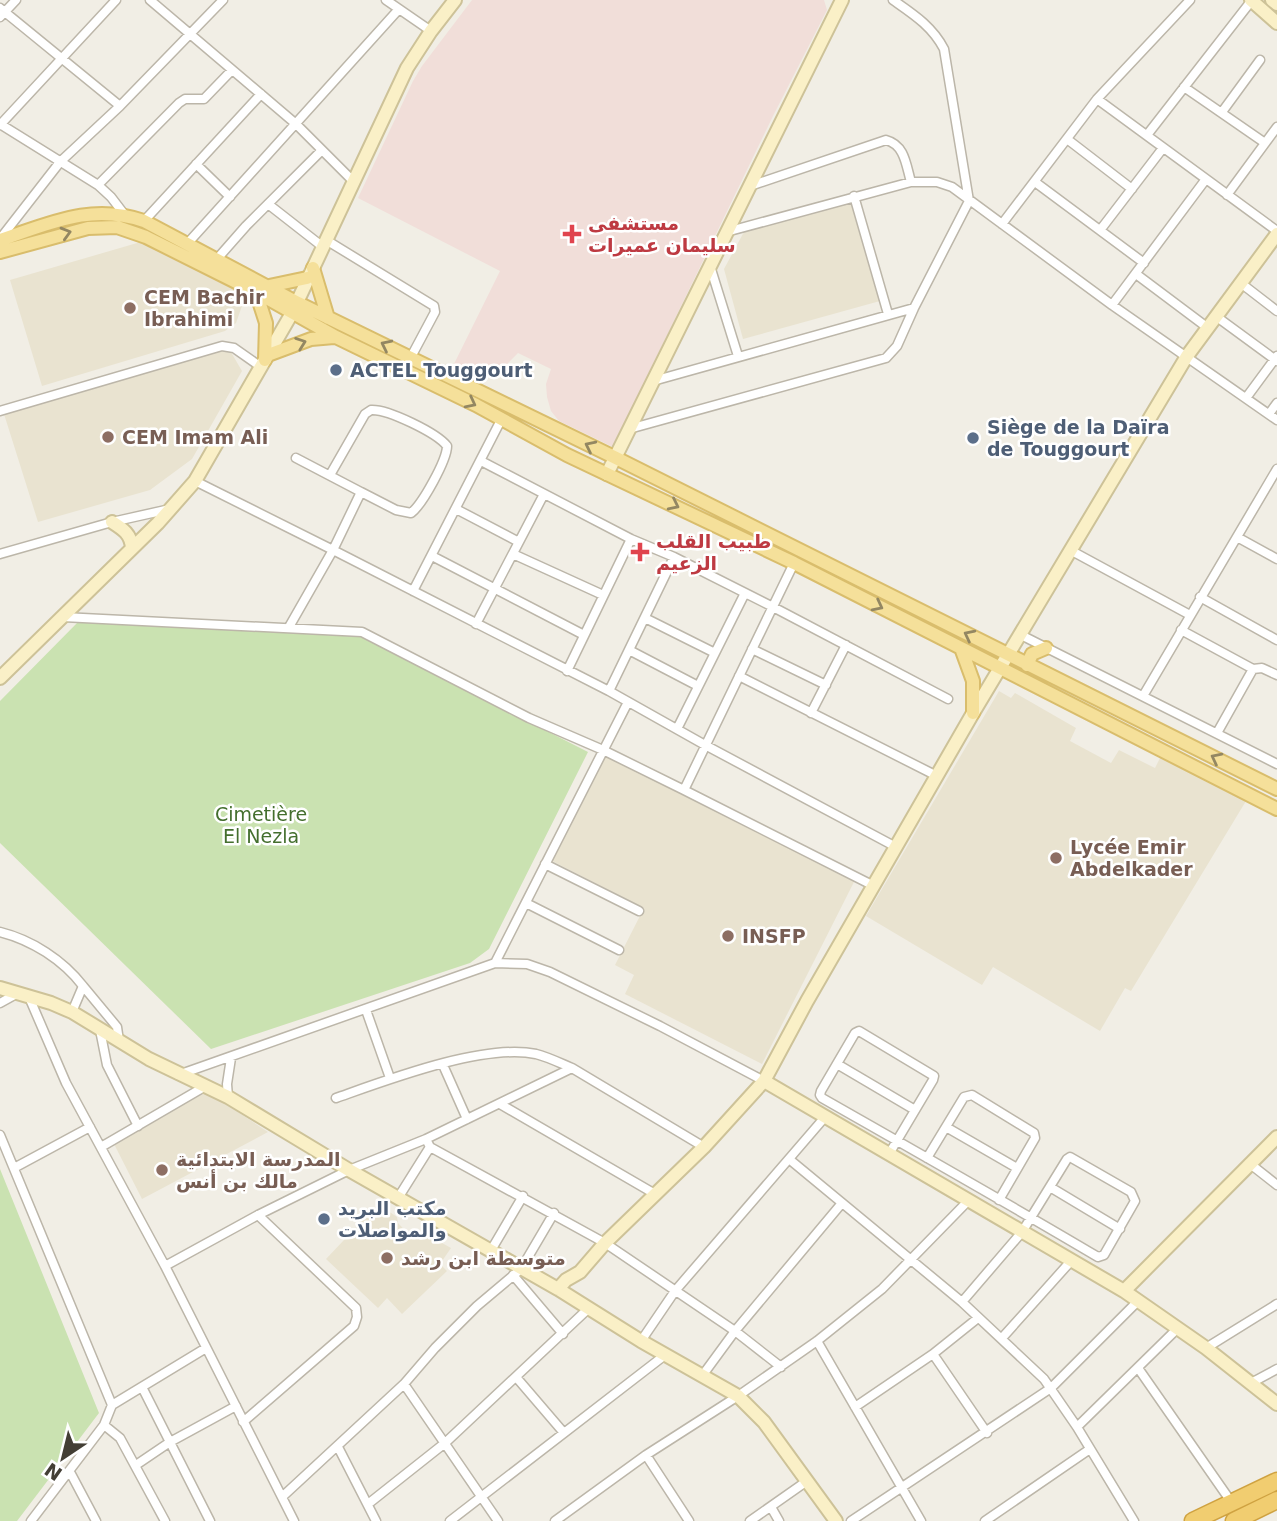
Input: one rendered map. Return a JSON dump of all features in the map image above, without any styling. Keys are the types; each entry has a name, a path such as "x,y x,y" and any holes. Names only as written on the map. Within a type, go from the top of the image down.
{"highway":[{"path":"1193,1521 1277,1481"},
{"path":"1234,1521 1277,1500"}],"main road":[{"path":"0,239 71,217 105,212 124,214 144,221 269,286 336,337 476,405 607,474 794,563 1277,809"},
{"path":"0,252 88,228 117,227 146,237 256,292 328,318 411,357 1277,789"},
{"path":"269,286 310,273 328,318"},
{"path":"256,292 266,323 264,361 311,339 336,337"},
{"path":"961,648 972,681 973,713"},
{"path":"1027,665 1032,654 1046,648"}],"street":[{"path":"16,0 2,12 63,57 120,106"},
{"path":"116,0 0,124 98,185 124,214"},
{"path":"150,0 296,124 354,182"},
{"path":"0,239 61,162 120,106 223,0"},
{"path":"386,0 430,31"},
{"path":"0,678 171,509 195,481 295,308 407,68 430,31 455,0"},
{"path":"607,474 842,0"},
{"path":"629,429 886,358 897,346 969,201 944,49 938,36 926,23 893,0"},
{"path":"1002,225 1097,99 1190,0"},
{"path":"1147,135 1251,0 1277,23"},
{"path":"1272,0 1277,4"},
{"path":"187,243 399,9"},
{"path":"1222,112 1261,60"},
{"path":"98,185 179,103 185,99 204,99 232,70"},
{"path":"1184,87 1265,143"},
{"path":"144,221 261,94"},
{"path":"570,1296 580,1272 605,1243 704,1147 764,1081 807,1001 973,713 1187,356 1277,233 1097,99"},
{"path":"1227,195 1277,127"},
{"path":"1067,139 1132,189"},
{"path":"750,186 886,140 898,144 902,150 911,182"},
{"path":"1101,229 1163,148"},
{"path":"217,259 322,150"},
{"path":"196,164 230,197"},
{"path":"1112,305 1206,179"},
{"path":"726,232 911,182 937,182 951,187 1112,305 1277,420"},
{"path":"1035,182 1144,262"},
{"path":"854,196 888,314"},
{"path":"268,204 324,243 434,306 435,312 411,357"},
{"path":"710,265 738,356"},
{"path":"1136,274 1276,359 1246,398"},
{"path":"1242,284 1277,310"},
{"path":"653,381 914,308"},
{"path":"0,411 222,346 234,348 264,361"},
{"path":"1269,414 1277,403"},
{"path":"296,458 396,510 411,513 419,505 444,459 447,446 437,436 383,411 371,410 365,414 330,475"},
{"path":"413,591 501,420"},
{"path":"481,461 631,539 674,557 773,607 948,699"},
{"path":"1143,696 1277,469"},
{"path":"195,481 609,691 896,847"},
{"path":"289,627 333,550 361,492"},
{"path":"476,624 544,494"},
{"path":"0,554 112,522 171,509"},
{"path":"456,509 519,542"},
{"path":"112,522 127,532 132,548"},
{"path":"1237,537 1277,559"},
{"path":"568,671 631,539"},
{"path":"1070,550 1190,614"},
{"path":"513,554 603,595"},
{"path":"432,556 584,635"},
{"path":"609,691 674,557"},
{"path":"684,790 794,563"},
{"path":"677,729 745,593"},
{"path":"1200,597 1277,640"},
{"path":"62,617 352,629 371,635 529,718 603,750 874,886"},
{"path":"645,618 715,653"},
{"path":"1181,630 1253,669 1262,668 1277,675"},
{"path":"1021,635 1277,764"},
{"path":"811,713 846,645"},
{"path":"752,649 826,685"},
{"path":"629,650 698,686"},
{"path":"1217,733 1253,669"},
{"path":"739,676 937,776"},
{"path":"495,963 628,702"},
{"path":"545,864 639,911"},
{"path":"526,903 619,950"},
{"path":"0,932 23,939 52,956 73,974 117,1027 120,1041"},
{"path":"178,1075 495,963 527,964 550,972 660,1026 764,1081 1124,1291 1206,1348 1277,1404"},
{"path":"72,1013 83,986"},
{"path":"0,988 51,1003 72,1013 178,1075 228,1097 490,1251 517,1272 558,1289 641,1341 738,1396 764,1422 836,1521"},
{"path":"0,1003 23,995"},
{"path":"23,995 66,1083 165,1266 294,1521"},
{"path":"366,1010 390,1078"},
{"path":"100,1030 107,1065 138,1126"},
{"path":"889,1154 897,1141 915,1110 934,1076 863,1031 855,1033 820,1095 897,1141 999,1200 1031,1217 1102,1258 1135,1201 1134,1196 1074,1157 1067,1159 1050,1187 1031,1217 1022,1232 961,1302"},
{"path":"336,1098 390,1078 482,1054 536,1054 572,1068 704,1147"},
{"path":"228,1097 231,1058"},
{"path":"837,1064 915,1110"},
{"path":"443,1065 467,1119"},
{"path":"165,1266 258,1215 349,1170 428,1143 467,1119 572,1068"},
{"path":"101,1147 204,1087"},
{"path":"927,1158 964,1097 972,1095 1034,1133 1035,1138 999,1200"},
{"path":"500,1104 655,1194"},
{"path":"641,1341 675,1292 825,1117"},
{"path":"14,1168 90,1127"},
{"path":"946,1127 1017,1168"},
{"path":"0,1135 111,1405"},
{"path":"1124,1291 1277,1137"},
{"path":"428,1143 605,1243 735,1331 781,1367"},
{"path":"398,1198 428,1143"},
{"path":"789,1159 961,1302 1002,1338 1051,1388 1134,1521"},
{"path":"1249,1163 1277,1185"},
{"path":"1050,1187 1120,1229"},
{"path":"490,1251 523,1196"},
{"path":"555,1521 646,1455 817,1341 882,1289 968,1201"},
{"path":"702,1376 735,1331 842,1203"},
{"path":"282,1497 404,1384 477,1306 517,1272 554,1213"},
{"path":"243,1422 354,1326 357,1317 356,1308 258,1215"},
{"path":"1002,1338 1071,1261"},
{"path":"517,1272 563,1334"},
{"path":"558,1289 566,1280 580,1272"},
{"path":"851,1521 1051,1388 1138,1301"},
{"path":"1206,1348 1277,1304"},
{"path":"368,1504 444,1443 589,1308"},
{"path":"855,1407 933,1354 978,1318"},
{"path":"1077,1427 1178,1328"},
{"path":"817,1341 921,1521"},
{"path":"31,1521 104,1425 111,1405 206,1348"},
{"path":"933,1354 987,1433"},
{"path":"450,1521 665,1355"},
{"path":"1138,1368 1232,1503"},
{"path":"1251,1383 1277,1369"},
{"path":"516,1377 564,1433"},
{"path":"404,1384 498,1521"},
{"path":"142,1387 210,1521"},
{"path":"136,1465 170,1442 236,1406"},
{"path":"104,1425 120,1437 165,1521"},
{"path":"338,1447 376,1521"},
{"path":"985,1521 998,1517 1090,1449"},
{"path":"646,1455 686,1520"},
{"path":"70,1472 96,1521"},
{"path":"750,1521 807,1481"},
{"path":"771,1507 779,1521"}],"shaded area":[{"name":"مستشفى سليمان عميرات","path":"472,0 824,0 827,10 613,447 559,421 551,411 546,384 551,369 518,353 500,371 485,376 452,368 500,271 358,198 413,81"},
{"path":"851,200 880,301 743,339 724,269 745,230"},
{"name":"CEM Bachir Ibrahimi","path":"144,241 237,290 243,303 236,323 225,331 42,386 10,280"},
{"name":"CEM Imam Ali","path":"228,347 242,371 192,459 150,490 38,522 4,414"},
{"name":"Lycée Emir Abdelkader","path":"999,691 1011,698 1015,693 1076,728 1070,741 1111,763 1119,750 1155,768 1161,756 1246,801 1131,991 1125,988 1100,1031 993,967 982,985 866,916"},
{"name":"INSFP","path":"607,753 855,880 762,1064 625,994 634,975 615,965 644,908 552,861"},
{"name":"المدرسة الابتدائية مالك بن أنس","path":"201,1093 214,1096 268,1132 142,1199 113,1142"},
{"name":"متوسطة ابن رشد","path":"378,1204 397,1217 398,1223 412,1238 424,1233 451,1248 440,1264 447,1271 402,1314 387,1298 378,1308 326,1259"}],"green space":[{"name":"Cimetière El Nezla","path":"78,622 359,635 588,752 489,949 470,963 211,1049 0,843 0,701"},
{"path":"0,1169 99,1413 17,1521 0,1521"}],"place":[{"name":"مستشفى سليمان عميرات","path":"572,234"},
{"name":"CEM Bachir Ibrahimi","path":"130,308"},
{"name":"ACTEL Touggourt","path":"336,370"},
{"name":"CEM Imam Ali","path":"108,437"},
{"name":"Siège de la Daïra de Touggourt","path":"973,438"},
{"name":"طبيب القلب الزعيم","path":"640,552"},
{"name":"Lycée Emir Abdelkader","path":"1056,858"},
{"name":"INSFP","path":"728,936"},
{"name":"المدرسة الابتدائية مالك بن أنس","path":"162,1170"},
{"name":"مكتب البريد والمواصلات","path":"324,1219"},
{"name":"متوسطة ابن رشد","path":"387,1258"}]}
